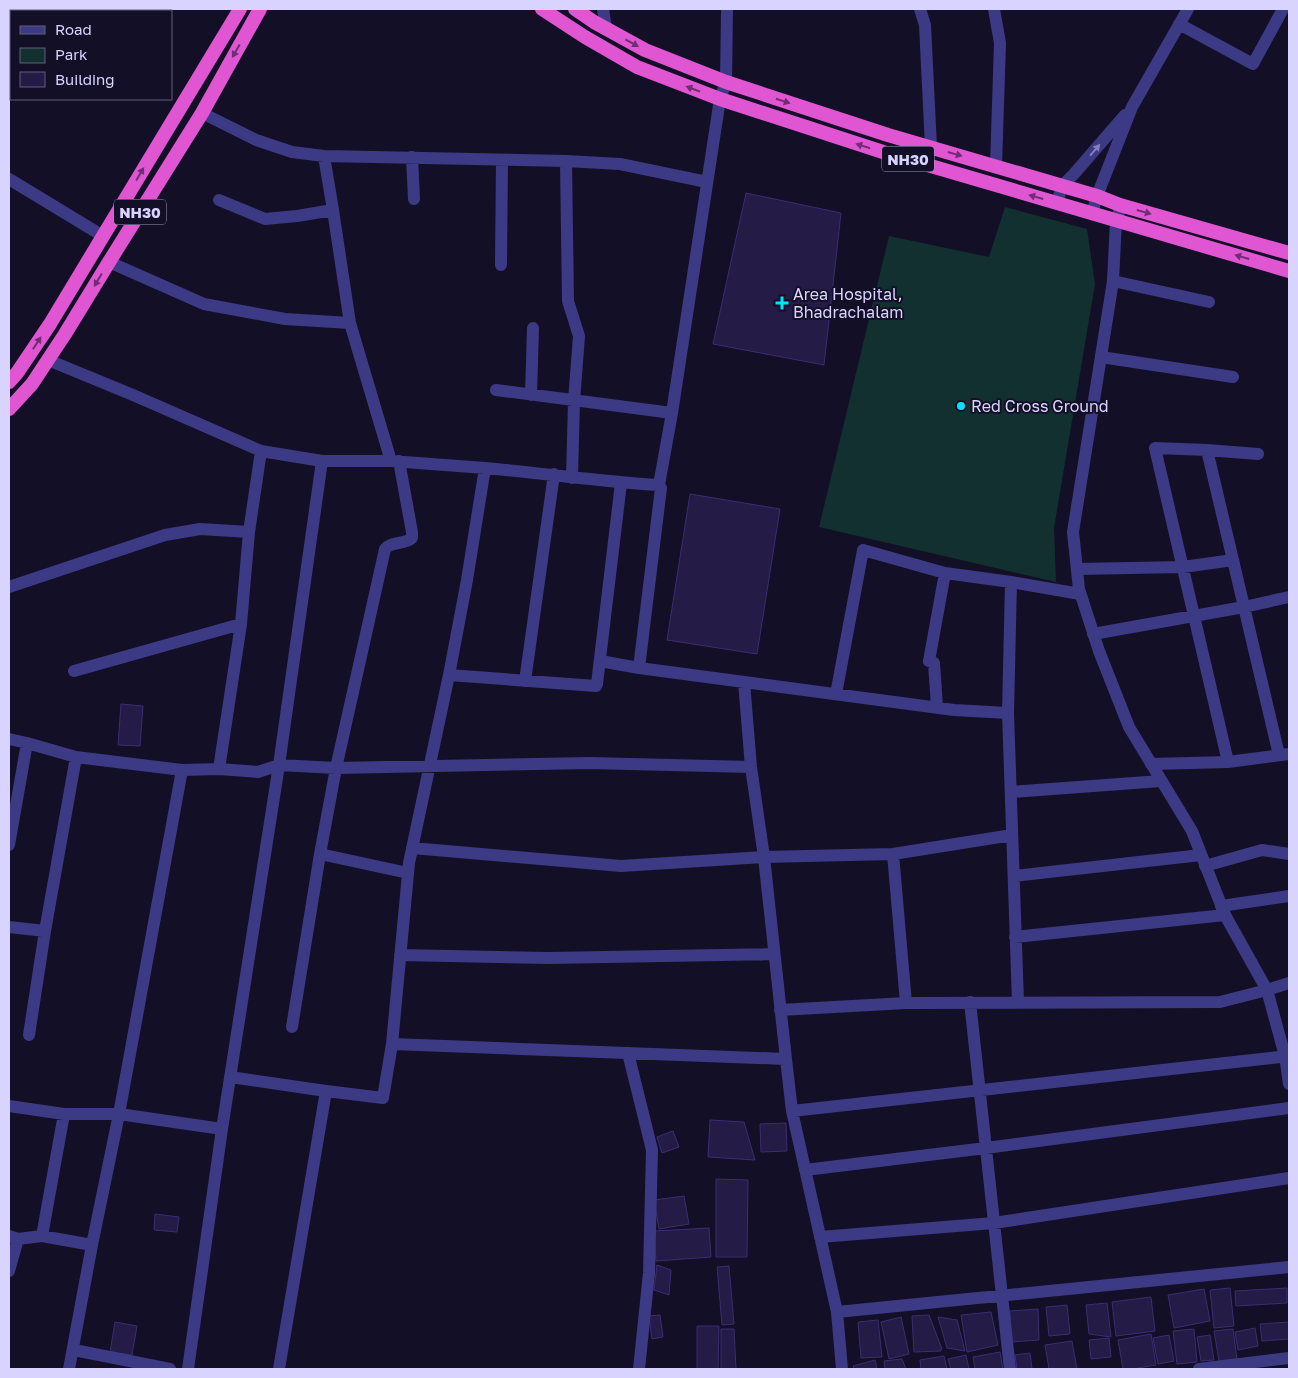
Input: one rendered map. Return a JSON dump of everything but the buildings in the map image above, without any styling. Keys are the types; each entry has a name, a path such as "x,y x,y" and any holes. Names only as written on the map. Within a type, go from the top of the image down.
{"highway":[{"name":"NH30","path":"9,382 18,373 50,324 240,9"},
{"name":"NH30","path":"9,410 32,384 48,360 202,113 260,9"},
{"name":"NH30","path":"542,9 585,38 637,67 720,99 883,152 1289,271"},
{"name":"NH30","path":"575,9 606,29 645,50 726,82 879,132 1097,196 1120,206 1289,253"}],"street":[{"path":"603,9 606,29"},
{"path":"639,668 660,485 720,99 726,82 727,9"},
{"path":"920,9 925,25 931,147"},
{"path":"994,9 1000,43 996,166"},
{"path":"1092,214 1097,196 1132,107 1188,9"},
{"path":"1179,24 1253,64 1283,9"},
{"path":"1057,203 1062,186 1132,107"},
{"path":"202,113 256,140 292,152 324,156 566,161 620,164 707,182"},
{"path":"292,1027 336,768 385,549 389,545 408,542 412,538 395,461 350,323 334,210 324,156"},
{"path":"412,157 414,200"},
{"path":"502,160 502,265"},
{"path":"566,161 568,301 579,336 574,401 572,478"},
{"path":"9,179 103,236"},
{"path":"220,200 265,219 334,210"},
{"path":"1120,206 1116,221 1113,282 1073,532 1080,594 1098,652 1129,727 1192,831 1223,910 1267,990 1287,1056 1289,1084"},
{"path":"108,262 204,304 285,319 350,323"},
{"path":"1113,282 1209,302"},
{"path":"531,395 533,328"},
{"path":"1101,357 1233,377"},
{"path":"48,360 261,451 322,461 395,461 554,474 572,478 621,483 660,485"},
{"path":"496,390 672,412"},
{"path":"1228,762 1155,448 1258,454"},
{"path":"1151,764 1228,762 1284,754 1244,607 1207,450"},
{"path":"219,769 241,624 249,532 261,451"},
{"path":"188,1369 222,1129 279,765 322,461"},
{"path":"230,1076 382,1098 392,1044 412,848 449,675 485,468"},
{"path":"525,681 554,474"},
{"path":"449,675 596,686 621,483"},
{"path":"9,587 165,534 200,529 249,532"},
{"path":"836,694 863,550 945,573 1080,594"},
{"path":"1077,568 1183,567 1233,560"},
{"path":"937,707 934,662 929,661 945,573"},
{"path":"1011,582 1008,713 1018,1002"},
{"path":"1093,634 1244,607 1289,596"},
{"path":"74,671 241,624"},
{"path":"600,661 639,668 954,710 1008,713"},
{"path":"744,682 751,768 764,857 792,1111 837,1312 842,1369"},
{"path":"9,739 76,757 182,770 219,769 258,772 279,765 336,768 590,763 751,768"},
{"path":"9,845 27,743"},
{"path":"29,1035 45,930 76,757"},
{"path":"69,1369 119,1114 182,770"},
{"path":"1011,792 1161,781"},
{"path":"412,848 621,866 764,857 892,854 1012,835"},
{"path":"1014,876 1203,860 1262,850 1289,854"},
{"path":"320,854 408,873"},
{"path":"892,854 906,1003"},
{"path":"1016,937 1223,910 1289,896"},
{"path":"9,927 45,930"},
{"path":"400,955 549,958 774,954"},
{"path":"780,1010 906,1003 1220,1002 1289,983"},
{"path":"970,1002 1010,1369"},
{"path":"392,1044 786,1059"},
{"path":"628,1053 652,1150 649,1273 639,1369"},
{"path":"792,1111 1287,1056"},
{"path":"279,1369 326,1091"},
{"path":"9,1106 64,1114 119,1114 222,1129"},
{"path":"805,1170 1289,1108"},
{"path":"42,1236 64,1114"},
{"path":"820,1237 994,1223 1289,1178"},
{"path":"9,1271 13,1238 42,1236 92,1246"},
{"path":"837,1312 1289,1267"},
{"path":"74,1350 170,1369"},
{"path":"1199,1369 1289,1358"}],"green space":[{"name":"Red Cross Ground","path":"1005,207 1087,229 1095,284 1054,528 1056,582 819,527 889,236 989,257"}],"place":[{"name":"Area Hospital, Bhadrachalam","path":"782,303"},
{"name":"Red Cross Ground","path":"961,406"}]}
